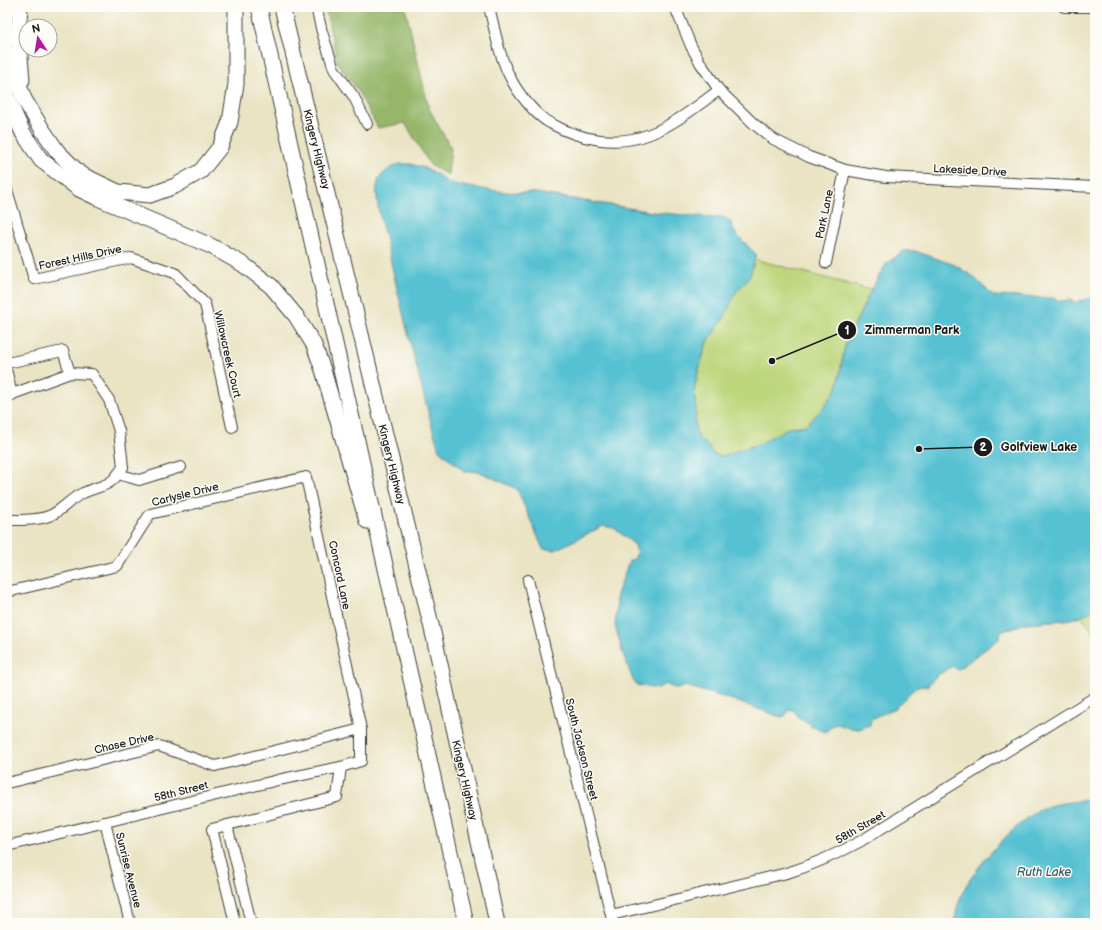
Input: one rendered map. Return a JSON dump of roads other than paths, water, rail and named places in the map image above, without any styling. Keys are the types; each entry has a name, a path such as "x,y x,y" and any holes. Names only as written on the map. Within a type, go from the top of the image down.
{"highway":[{"path":"20,7 18,35 24,99"},
{"path":"7,54 24,99 57,151 80,174 118,192 150,196 175,186 201,171 220,147 230,122 236,84 236,7"},
{"path":"259,7 466,923"},
{"name":"Kingery Highway","path":"282,7 434,637 497,923"},
{"path":"7,97 23,133 41,160 58,174 79,189 211,246 244,265 271,286 296,316 314,345 323,370 358,494 404,644"}],"street":[{"path":"316,7 322,32 334,69 354,97 367,124"},
{"path":"490,7 506,69 522,96 548,122 570,132 596,140 614,141 632,139 664,128 719,90"},
{"name":"Lakeside Drive","path":"675,7 691,46 701,64 719,90 754,124 773,139 809,157 845,170 873,176 901,179 1095,187"},
{"path":"1064,7 1094,7"},
{"name":"Park Lane","path":"826,263 845,170"},
{"name":"Forest Hills Drive","path":"7,190 34,279 131,258 175,273"},
{"name":"Willowcreek Court","path":"175,273 205,304 232,427"},
{"path":"7,363 63,350 70,373"},
{"path":"7,373 10,396 70,373 92,374 109,400 119,432 123,467 108,485 82,493 54,514 31,520 7,520"},
{"path":"118,474 139,480 181,467"},
{"name":"Concord Lane","path":"255,489 306,477 361,729"},
{"name":"Carlysle Drive","path":"7,592 117,566 150,514 255,489"},
{"name":"South Jackson Street","path":"528,580 612,919"},
{"name":"58th Street","path":"612,919 787,873 833,857 1095,697"},
{"name":"58th Street","path":"7,846 361,761 361,729"},
{"name":"Chase Drive","path":"7,783 159,746 215,766 361,729"},
{"path":"235,923 212,829 337,797 340,767"},
{"name":"Sunrise Avenue","path":"105,822 130,923"},
{"path":"227,826 251,923"}],"water":[{"path":"400,164 410,164 422,167 435,173 447,182 462,186 504,192 536,193 653,212 723,217 730,221 735,233 756,254 750,276 736,292 724,318 707,342 694,392 696,406 695,427 699,439 709,447 712,453 719,456 729,455 739,450 759,444 788,428 806,425 823,408 837,388 845,345 871,290 886,264 904,251 915,251 955,265 974,277 993,296 1053,298 1059,301 1072,300 1073,303 1095,297 1095,609 1082,616 1066,620 1025,623 1001,632 999,639 957,670 953,666 936,676 927,686 916,687 895,708 871,719 870,725 859,729 848,728 838,724 833,725 826,732 810,726 811,724 800,719 795,711 790,709 785,716 781,717 730,699 685,686 677,689 665,684 658,689 637,685 633,680 622,651 615,625 617,595 629,561 634,559 637,553 635,545 614,528 603,526 555,550 543,549 517,489 480,472 464,471 439,450 404,316 377,201 377,186 380,178 389,170"},
{"name":"Ruth Lake","path":"1095,798 1095,923 954,923 958,903 975,873 996,846 1021,823 1033,814 1049,806"}],"place":[{"name":"Zimmerman Park","path":"772,361"},
{"name":"Golfview Lake","path":"919,449"}]}
